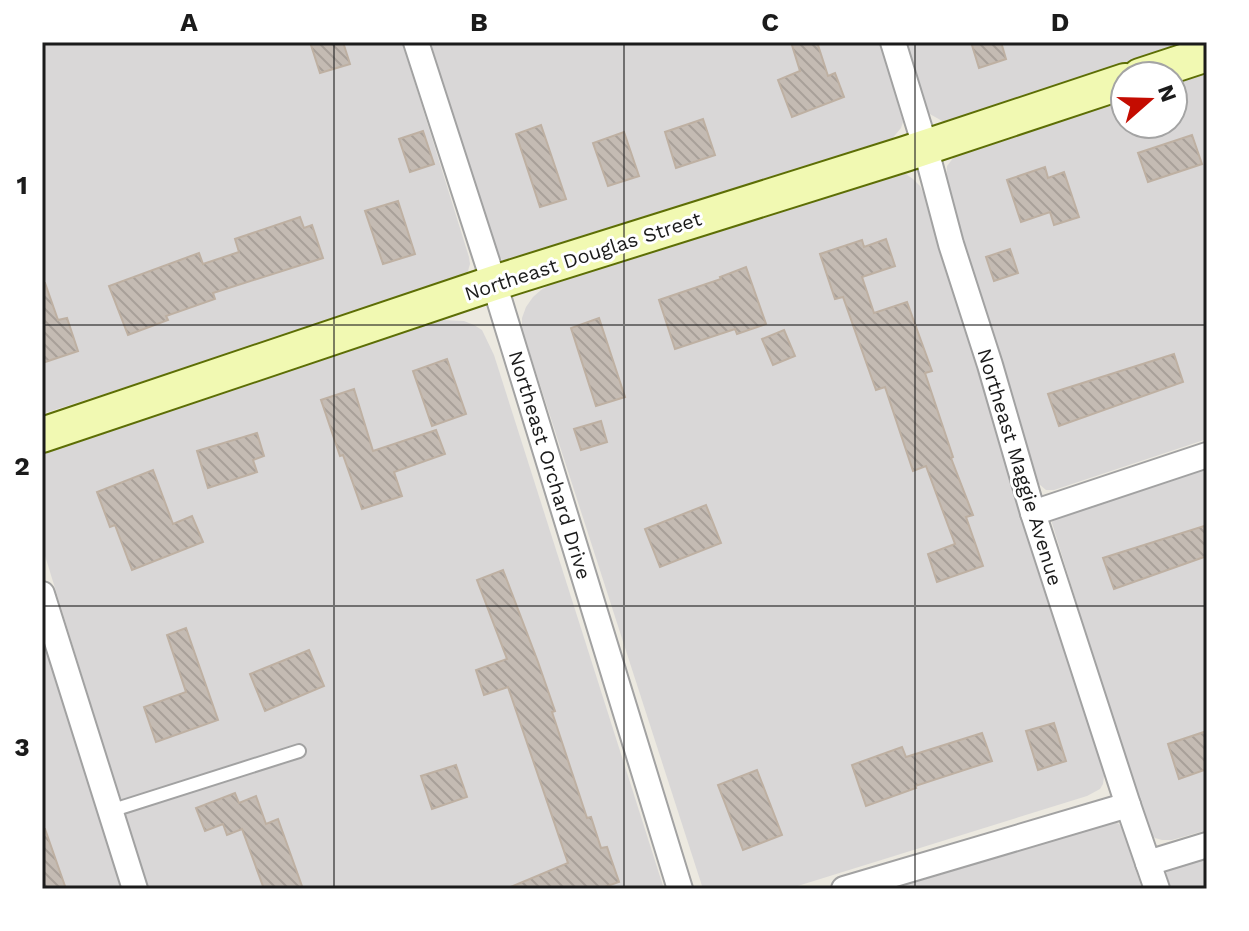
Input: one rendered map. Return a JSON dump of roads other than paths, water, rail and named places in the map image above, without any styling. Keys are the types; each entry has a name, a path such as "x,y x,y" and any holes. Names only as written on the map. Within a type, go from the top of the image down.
{"main road":[{"name":"Northeast Douglas Street","path":"42,435 494,283 905,154 1109,86"}],"street":[{"name":"Northeast Orchard Drive","path":"416,42 494,283 680,889"},
{"name":"Northeast Maggie Avenue","path":"893,42 1033,513 1157,889"},
{"path":"1033,513 1207,455"},
{"path":"42,594 135,889"},
{"path":"844,889 1128,805"},
{"path":"1148,863 1207,845"}],"lane":[{"path":"110,811 299,751"}]}
